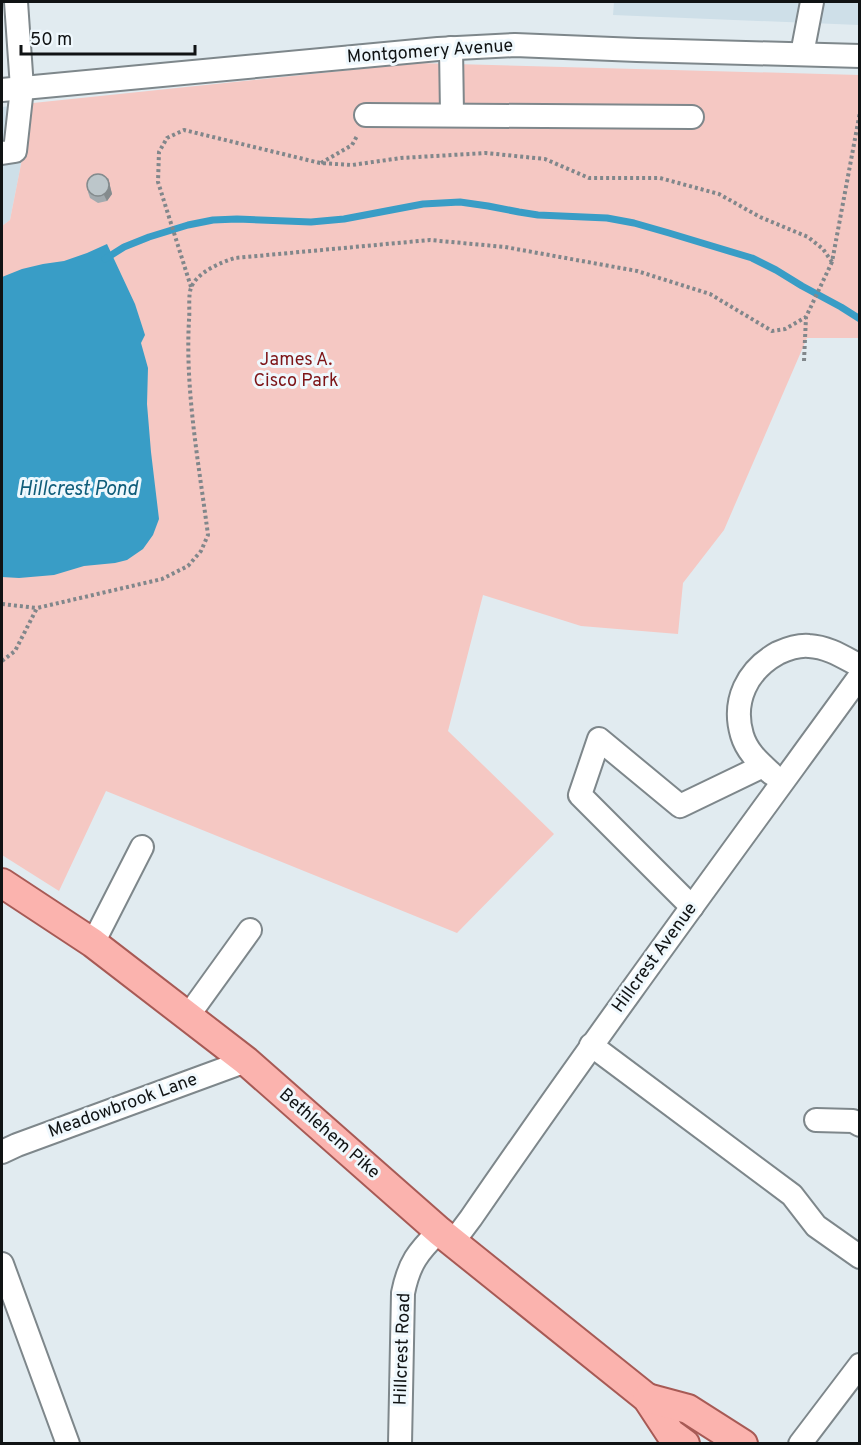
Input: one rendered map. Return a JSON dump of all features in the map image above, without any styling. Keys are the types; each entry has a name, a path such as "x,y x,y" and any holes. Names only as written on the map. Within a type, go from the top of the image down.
{"main road":[{"name":"Bethlehem Pike","path":"2,883 93,943 246,1061 446,1236 647,1398 670,1433 685,1443"},
{"name":"Bethlehem Pike","path":"647,1398 688,1409 743,1443"}],"street":[{"path":"2,153 15,151 12,89 16,2"},
{"path":"802,54 812,2"},
{"name":"Montgomery Avenue","path":"12,89 451,48 515,45 860,56"},
{"path":"451,48 452,114"},
{"path":"366,114 692,117"},
{"path":"782,783 752,756 742,736 738,715 742,694 751,675 766,660 776,654 806,646 828,649 860,666"},
{"name":"Hillcrest Avenue","path":"446,1236 471,1218 591,1045 860,676"},
{"path":"692,908 580,795 599,739 681,807 764,766"},
{"path":"93,943 142,847"},
{"path":"188,1016 250,930"},
{"path":"591,1045 792,1195 816,1226 860,1257"},
{"name":"Meadowbrook Lane","path":"2,1152 246,1061"},
{"path":"816,1120 853,1121 860,1125"},
{"name":"Hillcrest Road","path":"400,1443 402,1318 406,1280 422,1248 446,1236"},
{"path":"2,1264 68,1443"},
{"path":"800,1443 860,1365"}],"path":[{"path":"804,361 806,316 832,262 860,112"},
{"path":"321,163 352,145 366,114"},
{"path":"2,604 37,608 162,579 188,566 201,551 208,535 193,417 188,344 191,288 158,182 159,152 168,138 184,130 321,163 352,165 401,158 486,153 545,159 589,178 660,178 719,194 760,217 808,237 823,249 832,262"},
{"path":"191,288 200,275 222,262 235,258 430,240 505,247 637,271 710,294 772,331 784,329 806,316"},
{"path":"2,661 15,651 37,608"}],"shaded area":[{"path":"614,2 859,2 859,25 613,15"},
{"path":"33,103 10,220 2,226 2,107"}],"green space":[{"name":"James A. Cisco Park","path":"418,63 859,75 859,338 807,338 724,530 683,583 678,634 581,626 483,595 448,731 554,834 457,933 106,791 59,891 2,855 2,226 10,220 33,103"}],"water":[{"name":"Hillcrest Pond","path":"107,244 135,304 145,335 141,343 148,368 147,404 159,519 153,535 143,549 127,560 84,566 54,575 2,577 2,277 22,269 64,261"}],"building":[{"path":"94,174 102,174 109,181 109,189 102,196 94,196 87,189 87,181"}],"waterway":[{"path":"105,259 124,247 149,237 213,220 311,222 344,219 423,204 460,202 538,215 607,218 669,233 752,258 860,319"}]}
